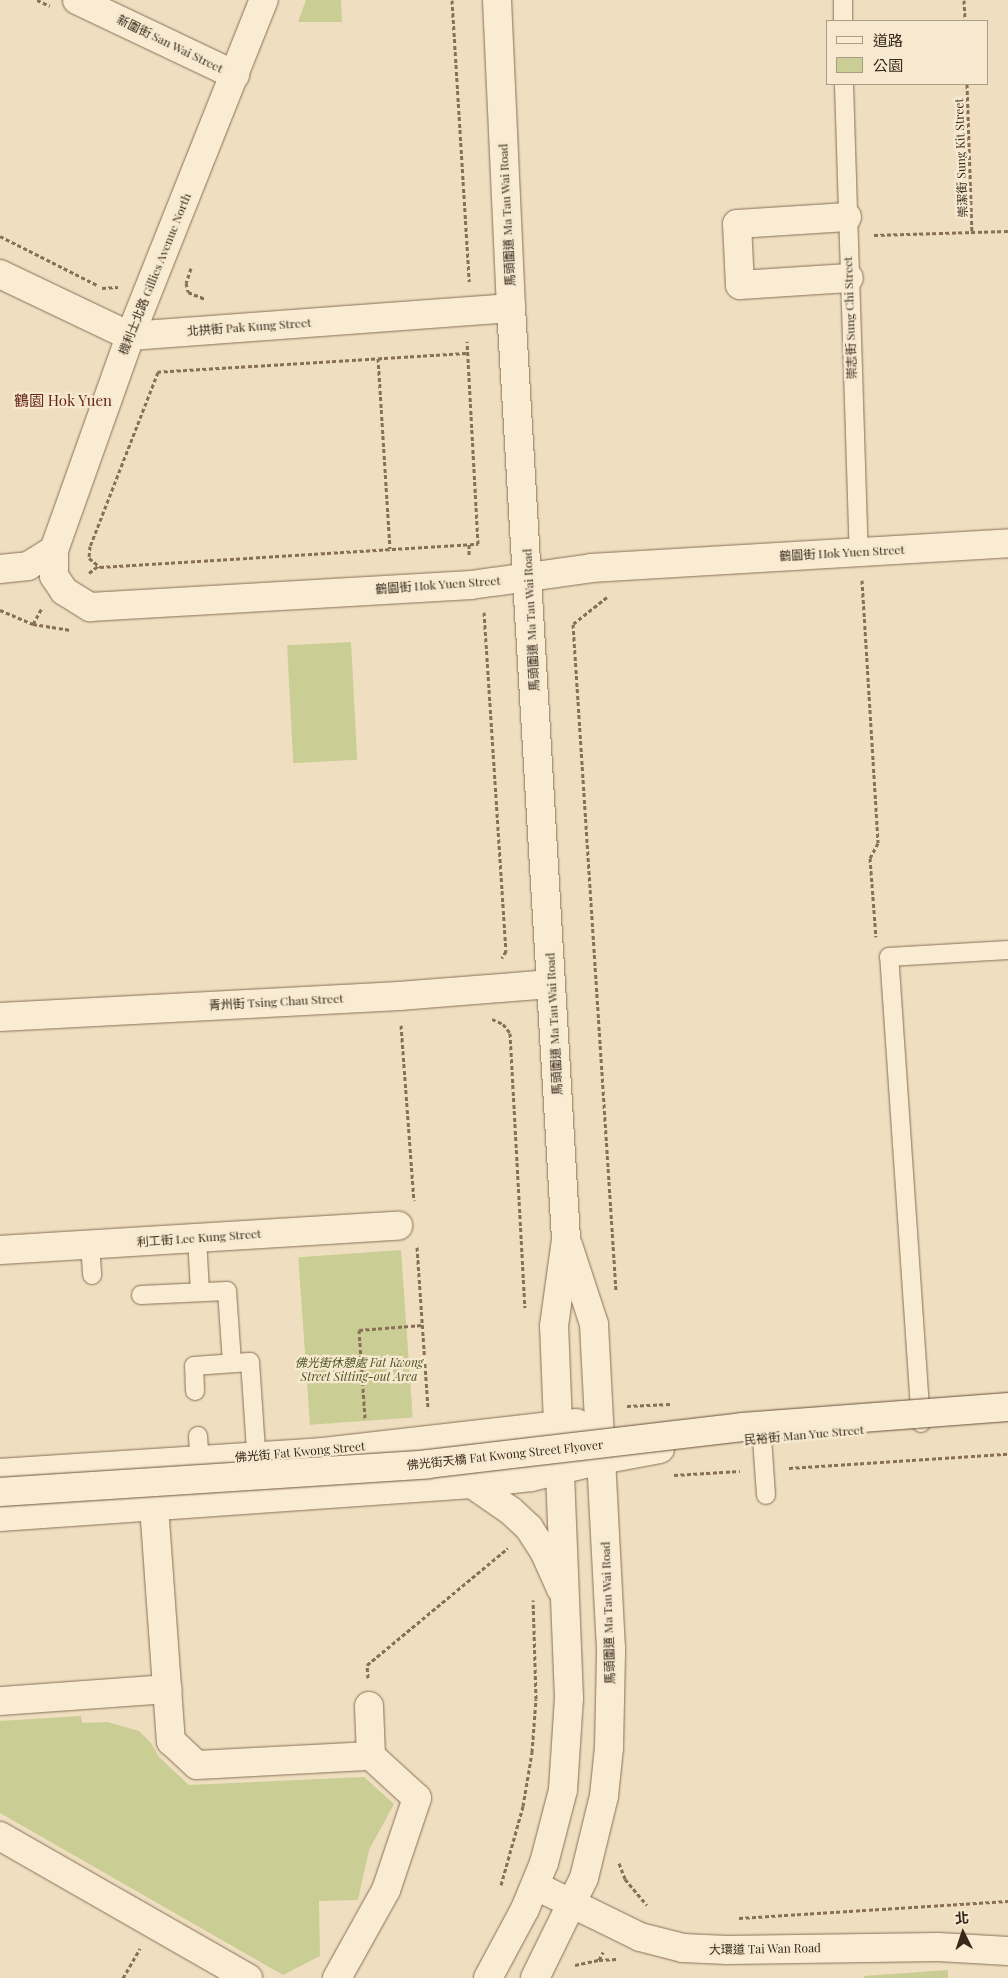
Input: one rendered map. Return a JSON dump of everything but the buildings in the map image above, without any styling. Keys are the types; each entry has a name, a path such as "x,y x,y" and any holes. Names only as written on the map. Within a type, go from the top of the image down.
{"street":[{"name":"機利士北路 Gillies Avenue North","path":"54,550 130,336 264,0"},
{"name":"馬頭圍道 Ma Tau Wai Road","path":"488,1978 536,1886 563,1790 569,1698 567,1606 554,1326 566,1239 511,308 497,0"},
{"name":"新圍街 San Wai Street","path":"66,4 235,75"},
{"path":"849,278 740,285 737,224 856,226"},
{"name":"北拱街 Pak Kung Street","path":"0,274 130,336 511,308"},
{"name":"鶴園街 Hok Yuen Street","path":"54,550 54,576 64,591 90,607 450,586 592,568 1008,543"},
{"path":"0,569 28,566 54,550"},
{"name":"青州街 Tsing Chau Street","path":"0,1017 399,996 552,984"},
{"name":"利工街 Lee Kung Street","path":"0,1250 398,1226"},
{"name":"馬頭圍道 Ma Tau Wai Road","path":"535,1978 573,1903 599,1824 609,1748 611,1650 594,1324 566,1239"},
{"name":"佛光街天橋 Fat Kwong Street Flyover","path":"0,1492 428,1464 743,1427 1008,1407"},
{"name":"民裕街 Man Yue Street","path":"561,1471 601,1460 661,1449 762,1438 1008,1420"},
{"name":"佛光街 Fat Kwong Street","path":"0,1473 199,1448 256,1456 599,1421"},
{"name":"佛光街天橋 Fat Kwong Street Flyover","path":"0,1511 470,1478 749,1443 1008,1426"},
{"path":"0,1517 154,1499 202,1503 472,1484 561,1471"},
{"path":"472,1484 511,1511 529,1528 544,1551 567,1606"},
{"path":"154,1499 171,1741 197,1765 372,1756"},
{"path":"0,1701 168,1689"},
{"path":"338,1978 386,1890 417,1798 372,1756 369,1706"},
{"path":"0,1836 248,1978"},
{"name":"大環道 Tai Wan Road","path":"536,1886 640,1937 705,1950 938,1947 1008,1951"}],"lane":[{"path":"842,0 843,20"},
{"name":"崇志街 Sung Chi Street","path":"844,85 856,226 849,278 859,552"},
{"path":"921,1426 889,956 1008,950"},
{"path":"197,1238 200,1292"},
{"path":"90,1244 92,1275"},
{"path":"142,1295 227,1291 232,1363"},
{"path":"195,1391 194,1366 250,1362 259,1499"},
{"path":"762,1438 766,1495"},
{"path":"199,1448 202,1503"}],"path":[{"path":"37,0 66,4"},
{"path":"452,0 470,285 460,286"},
{"path":"964,0 965,20"},
{"name":"崇潔街 Sung Kit Street","path":"967,85 972,232"},
{"path":"856,226 972,232 1008,231"},
{"path":"0,236 103,289 126,282"},
{"path":"192,265 186,283 188,292 195,297 215,299"},
{"path":"466,352 478,544 390,549 100,567 93,563 88,552 158,372 466,352"},
{"path":"378,358 390,549"},
{"path":"852,581 862,580 878,843 870,858 877,945 889,956"},
{"path":"611,594 573,624 616,1295"},
{"path":"32,624 44,605"},
{"path":"484,612 506,951 503,958 493,959"},
{"path":"366,1423 359,1330 423,1325"},
{"path":"623,1399 624,1406 673,1403"},
{"path":"670,1475 1008,1454"},
{"path":"369,1706 367,1666 516,1541"},
{"path":"498,1891 520,1821 532,1752 536,1699 532,1593"},
{"path":"635,1894 652,1909"},
{"path":"735,1918 1008,1901"}],"green space":[{"path":"306,0 341,0 342,22 298,22"},
{"path":"351,642 357,760 293,763 287,645"},
{"name":"佛光街休憩處 Fat Kwong Street Sitting-out Area","path":"401,1250 413,1418 310,1425 298,1257"},
{"path":"81,1716 82,1723 107,1722 139,1731 151,1743 159,1757 189,1785 364,1777 394,1804 369,1850 358,1900 319,1901 320,1956 283,1975 0,1813 0,1721"},
{"path":"948,1970 948,1978 864,1978 864,1976"}],"district":[{"name":"鶴園 Hok Yuen","path":"63,401"}]}
